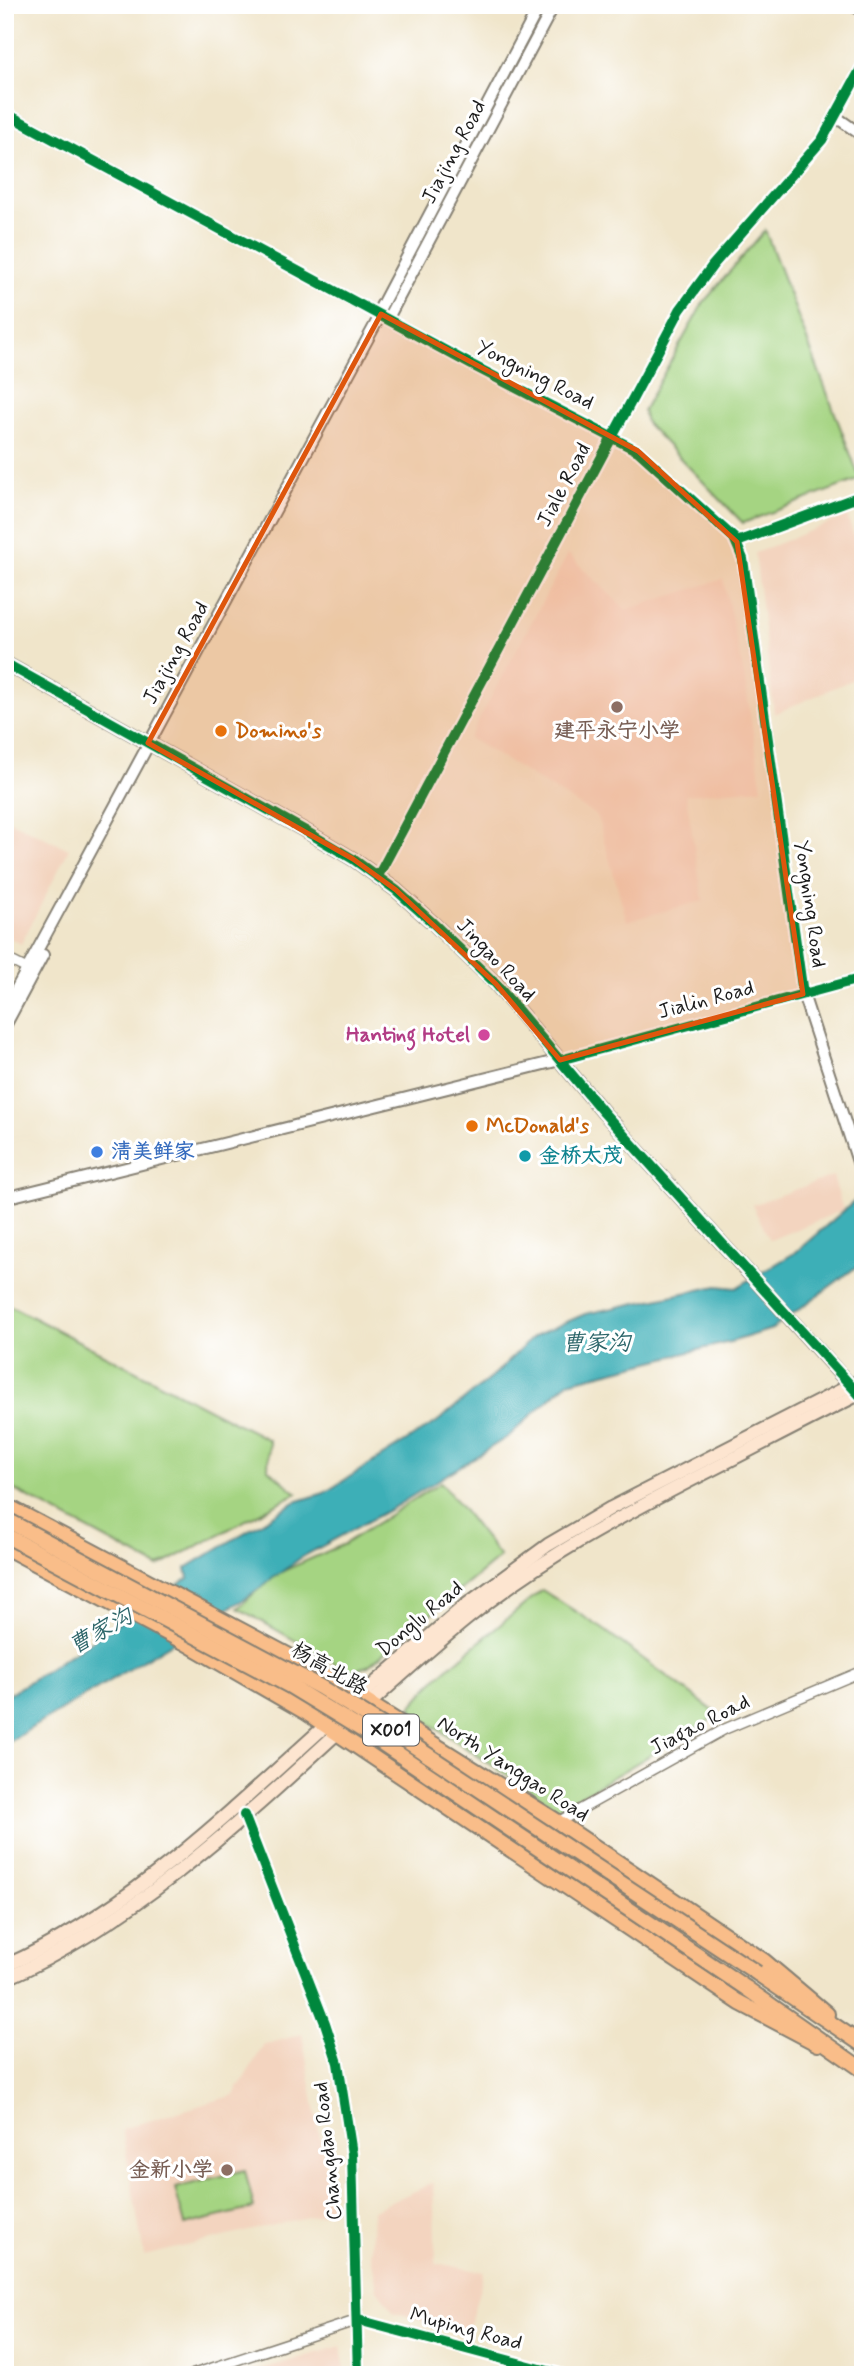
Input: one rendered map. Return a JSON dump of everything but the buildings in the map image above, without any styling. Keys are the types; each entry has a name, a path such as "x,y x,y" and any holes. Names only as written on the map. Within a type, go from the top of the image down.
{"main road":[{"name":"Jingao Road","path":"5,663 314,836 378,876 433,923 496,984 604,1113 859,1393"},
{"name":"Donglu Road","path":"5,1966 85,1924 153,1877 365,1700 469,1617 555,1555 616,1519 859,1393 863,1379"},
{"name":"North Yanggao Road","path":"5,1505 312,1668 365,1700 558,1822 764,1961 863,2045"},
{"name":"杨高北路","path":"5,1519 320,1687 390,1730 757,1973"},
{"name":"杨高北路","path":"5,1535 290,1686 375,1739 746,1988 858,2067"},
{"name":"X001","path":"5,1547 184,1642 332,1729 740,2003 858,2067"},
{"name":"Donglu Road","path":"5,1979 63,1950 140,1902 244,1815 332,1729"},
{"name":"North Yanggao Road","path":"757,1973 863,2045"}],"street":[{"name":"Jiajing Road","path":"382,315 540,5"},
{"name":"Jiajing Road","path":"5,1010 382,315 554,5"},
{"path":"852,5 863,11"},
{"name":"Jiale Road","path":"378,876 680,310 713,265 822,140 863,65"},
{"name":"Yongning Road","path":"5,113 470,364 638,451 737,542 743,559 803,994 859,1165"},
{"path":"836,117 863,136"},
{"path":"737,542 863,495"},
{"name":"Jiajing Road","path":"5,1026 151,745"},
{"path":"5,958 27,970"},
{"name":"Jialin Road","path":"5,1198 560,1060 863,978"},
{"name":"Jiagao Road","path":"558,1822 716,1734 863,1671"},
{"name":"Changdao Road","path":"244,1815 338,2063 352,2154 358,2375"},
{"path":"191,2375 358,2320"},
{"name":"Muping Road","path":"358,2320 564,2375"}],"highlighted area":[{"path":"381,314 638,451 737,542 803,994 560,1060 496,984 396,890 353,859 148,743"}],"shaded area":[{"path":"847,516 863,562 863,675 774,714 755,553"},
{"name":"建平永宁小学","path":"568,554 626,610 723,579 744,675 762,788 686,795 703,901 627,921 597,816 469,738"},
{"path":"5,819 69,849 21,944 5,935"},
{"path":"833,1176 843,1210 770,1240 752,1205"},
{"name":"金新小学","path":"302,2034 333,2211 144,2256 122,2129 234,2095 264,2045"},
{"path":"433,2183 436,2263 484,2272 467,2334 394,2312 377,2289 371,2255 373,2210"},
{"path":"341,2346 346,2375 242,2375"}],"green space":[{"path":"765,230 860,479 743,523 646,423 643,411 703,303"},
{"path":"5,1303 269,1440 268,1469 297,1493 158,1567 5,1485"},
{"path":"441,1482 500,1557 368,1666 349,1671 238,1608 274,1575 344,1544"},
{"path":"542,1590 603,1629 719,1715 558,1809 418,1716 411,1707 436,1678"},
{"path":"245,2170 254,2208 185,2225 175,2188"}],"water":[{"name":"曹家沟","path":"863,1194 863,1262 772,1329 568,1382 509,1436 398,1505 302,1557 246,1598 5,1744 5,1697 188,1578 186,1568 295,1502 324,1493 438,1421 494,1375 534,1336 585,1314 717,1286 736,1288 796,1252"}],"cycle path":[{"path":"378,876 680,310 713,265 822,140 863,65"},
{"path":"5,113 470,364 638,451 734,538 743,559 803,994"},
{"path":"737,542 863,495"},
{"path":"5,663 304,830 353,859 396,890 496,984 604,1113 863,1399"},
{"path":"560,1060 863,978"},
{"path":"244,1815 338,2063 352,2154 358,2375"},
{"path":"358,2320 563,2375"}],"place":[{"name":"建平永宁小学","path":"617,707"},
{"name":"Domino's","path":"221,731"},
{"name":"Hanting Hotel","path":"484,1035"},
{"name":"McDonald's","path":"472,1126"},
{"name":"清美鲜家","path":"97,1152"},
{"name":"金桥太茂","path":"525,1156"},
{"name":"金新小学","path":"227,2170"}]}
